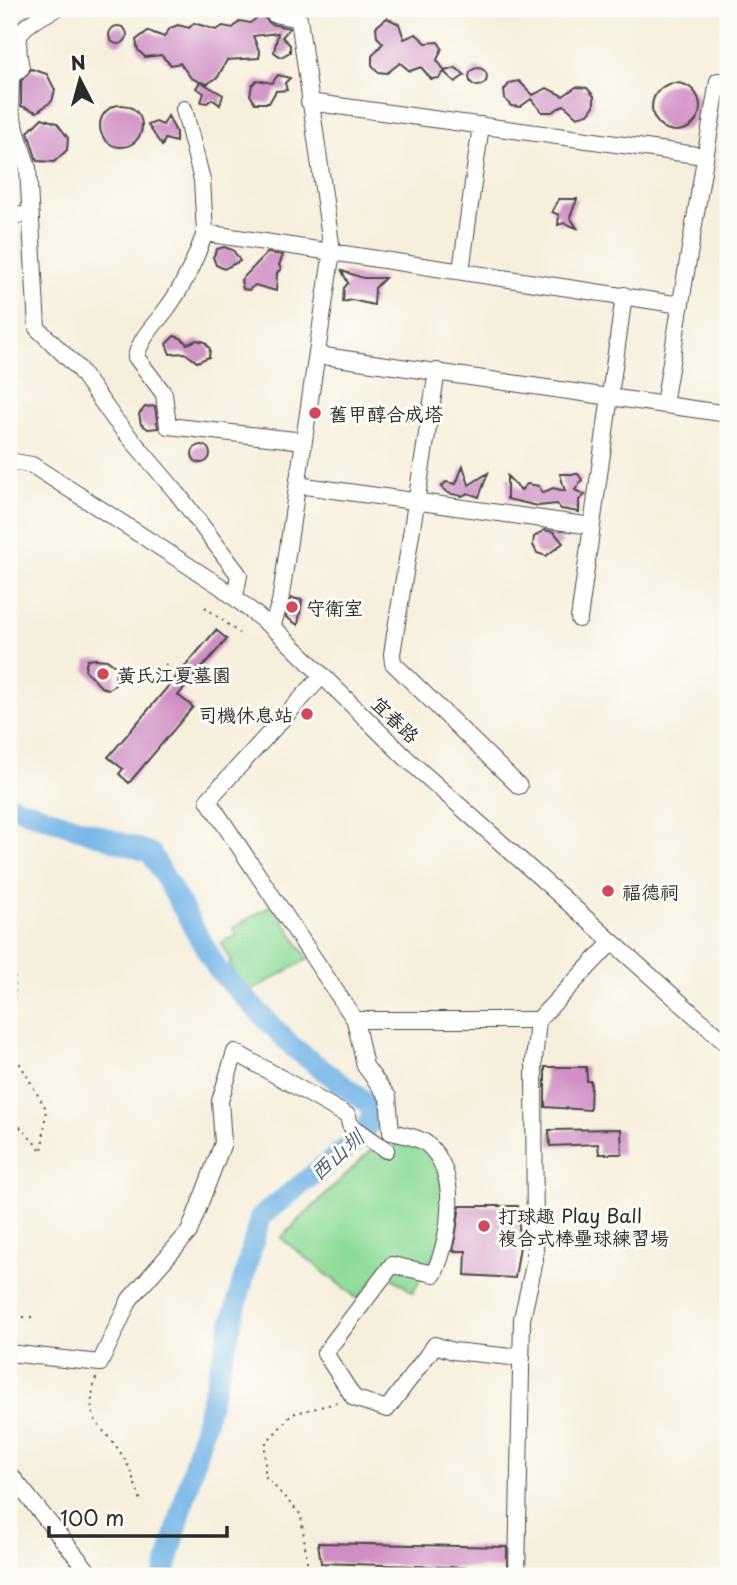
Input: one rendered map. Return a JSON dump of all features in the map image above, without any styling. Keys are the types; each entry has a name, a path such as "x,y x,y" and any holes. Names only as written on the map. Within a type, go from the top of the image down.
{"street":[{"path":"55,9 22,27 16,42 21,68 11,76 10,110 29,168 29,214 37,328 78,368 115,420 239,575 235,597"},
{"path":"272,627 280,602 332,251 299,19 274,14"},
{"path":"664,404 718,81 728,82"},
{"path":"309,102 704,156"},
{"path":"184,109 202,180 205,233 191,270 168,307 139,342 136,357 164,394 168,426 304,441"},
{"path":"461,271 481,125"},
{"path":"9,216 29,214"},
{"path":"205,233 681,305"},
{"path":"579,619 624,295"},
{"path":"317,355 728,414"},
{"path":"437,371 393,663 519,786"},
{"name":"宜春路","path":"9,461 32,465 235,597 272,627 407,759 728,1045"},
{"path":"298,485 592,526"},
{"path":"322,676 208,800 355,1020 365,1066 388,1097 391,1132 425,1142 437,1154 444,1169 448,1194 443,1255 434,1274 392,1265 325,1353 354,1398 387,1409 435,1345 453,1351 522,1358"},
{"path":"517,1576 522,1319 535,1260 534,1061 538,1020 612,942"},
{"path":"355,1020 538,1020"},
{"path":"9,1353 100,1363 130,1299 190,1232 223,1143 220,1101 235,1052 348,1116 350,1125 386,1150"},
{"path":"9,1473 92,1576"}],"path":[{"path":"205,607 239,633"},
{"path":"165,664 192,686"},
{"path":"9,956 15,999 9,1034"},
{"path":"9,1045 46,1109 42,1151 9,1115"},
{"path":"9,1317 37,1317"},
{"path":"100,1363 90,1399 95,1424 123,1455 141,1501"},
{"path":"309,1576 301,1515 265,1476 265,1444 292,1414 354,1398"},
{"path":"273,1576 274,1572 302,1572 309,1576"}],"green space":[{"path":"273,904 308,959 246,994 221,943 237,935 233,928"},
{"path":"399,1140 427,1149 436,1159 446,1206 439,1247 413,1292 382,1271 358,1299 281,1238 373,1148 387,1158"}],"building":[{"path":"261,15 271,24 290,28 282,37 290,45 290,52 281,57 274,52 278,33 253,36 260,53 259,58 227,60 218,77 207,84 201,82 223,95 220,105 212,99 207,103 201,102 204,93 196,88 200,82 191,78 180,63 171,65 161,55 145,57 138,50 136,40 148,31 164,37 170,28 178,25 189,28 194,23 216,30 223,26 233,28 240,21 250,23"},
{"path":"387,18 399,24 404,39 416,34 426,43 438,42 442,48 437,60 445,71 456,68 465,75 455,82 444,72 439,78 431,79 421,67 410,71 400,63 387,73 378,72 372,65 372,56 383,43 377,37 376,27"},
{"path":"114,26 122,26 127,35 125,42 114,44 109,39 109,31"},
{"path":"478,68 484,71 487,77 484,83 478,86 472,83 469,77 472,71"},
{"path":"31,69 47,74 55,90 52,101 37,112 21,106 21,81"},
{"path":"278,75 290,78 285,83 287,90 276,91 269,103 255,103 250,95 252,85 257,80 272,83"},
{"path":"519,81 533,95 547,88 563,96 576,87 587,88 594,96 594,106 588,114 577,117 564,105 552,112 542,112 531,99 520,107 511,106 505,99 504,90 510,83"},
{"path":"676,83 693,90 700,107 693,124 676,131 659,124 652,107 659,90"},
{"path":"121,105 136,111 142,126 136,141 121,147 106,141 100,126 106,111"},
{"path":"168,116 176,132 176,142 165,139 162,146 148,125 156,122 163,125"},
{"path":"42,118 57,123 68,138 67,150 54,162 37,161 28,132"},
{"path":"559,199 577,199 570,217 577,228 564,223 558,225 559,215 552,212"},
{"path":"224,247 233,250 240,261 224,269 216,265 213,257 217,249"},
{"path":"267,253 283,255 279,265 281,269 277,273 276,291 255,285 249,290 243,289 241,280"},
{"path":"342,271 363,278 385,278 375,288 374,305 352,300 343,302 344,288 348,283"},
{"path":"174,336 187,344 197,340 205,342 210,349 209,357 197,362 185,353 170,354 166,344"},
{"path":"155,406 158,428 148,429 141,424 139,414 145,407"},
{"path":"201,445 209,450 210,454 205,462 201,463 193,458 192,454 197,446"},
{"path":"463,466 469,485 488,473 479,497 468,493 462,496 448,493 441,487 446,482 456,484"},
{"path":"560,474 578,474 582,480 575,490 585,495 579,500 579,512 561,509 557,504 538,506 507,499 507,476 521,490 527,484 539,486 542,493 553,488 565,491"},
{"path":"544,530 554,532 563,543 546,556 537,553 533,545 534,537"},
{"name":"守衛室","path":"291,598 302,600 298,625 286,617"},
{"path":"216,630 227,639 178,695 193,707 129,783 119,774 123,769 108,757"},
{"name":"黃氏江夏墓園","path":"87,660 107,660 116,667 115,685 108,689 101,687 85,670"},
{"path":"545,1067 586,1067 587,1081 591,1081 590,1110 545,1107"},
{"path":"621,1129 622,1154 599,1154 598,1144 550,1146 549,1130"},
{"name":"打球趣 Play Ball 複合式棒壘球練習場","path":"460,1206 518,1206 520,1246 515,1278 465,1275 466,1251 453,1251"},
{"path":"318,1543 507,1547 507,1569 321,1563"}],"waterway":[{"name":"西山圳","path":"9,805 151,853 218,970 294,1048 375,1109 363,1135 260,1217 164,1576"}],"place":[{"name":"舊甲醇合成塔","path":"315,413"},
{"name":"守衛室","path":"292,607"},
{"name":"黃氏江夏墓園","path":"103,674"},
{"name":"司機休息站","path":"307,714"},
{"name":"福德祠","path":"608,891"},
{"name":"打球趣 Play Ball 複合式棒壘球練習場","path":"484,1226"}]}
